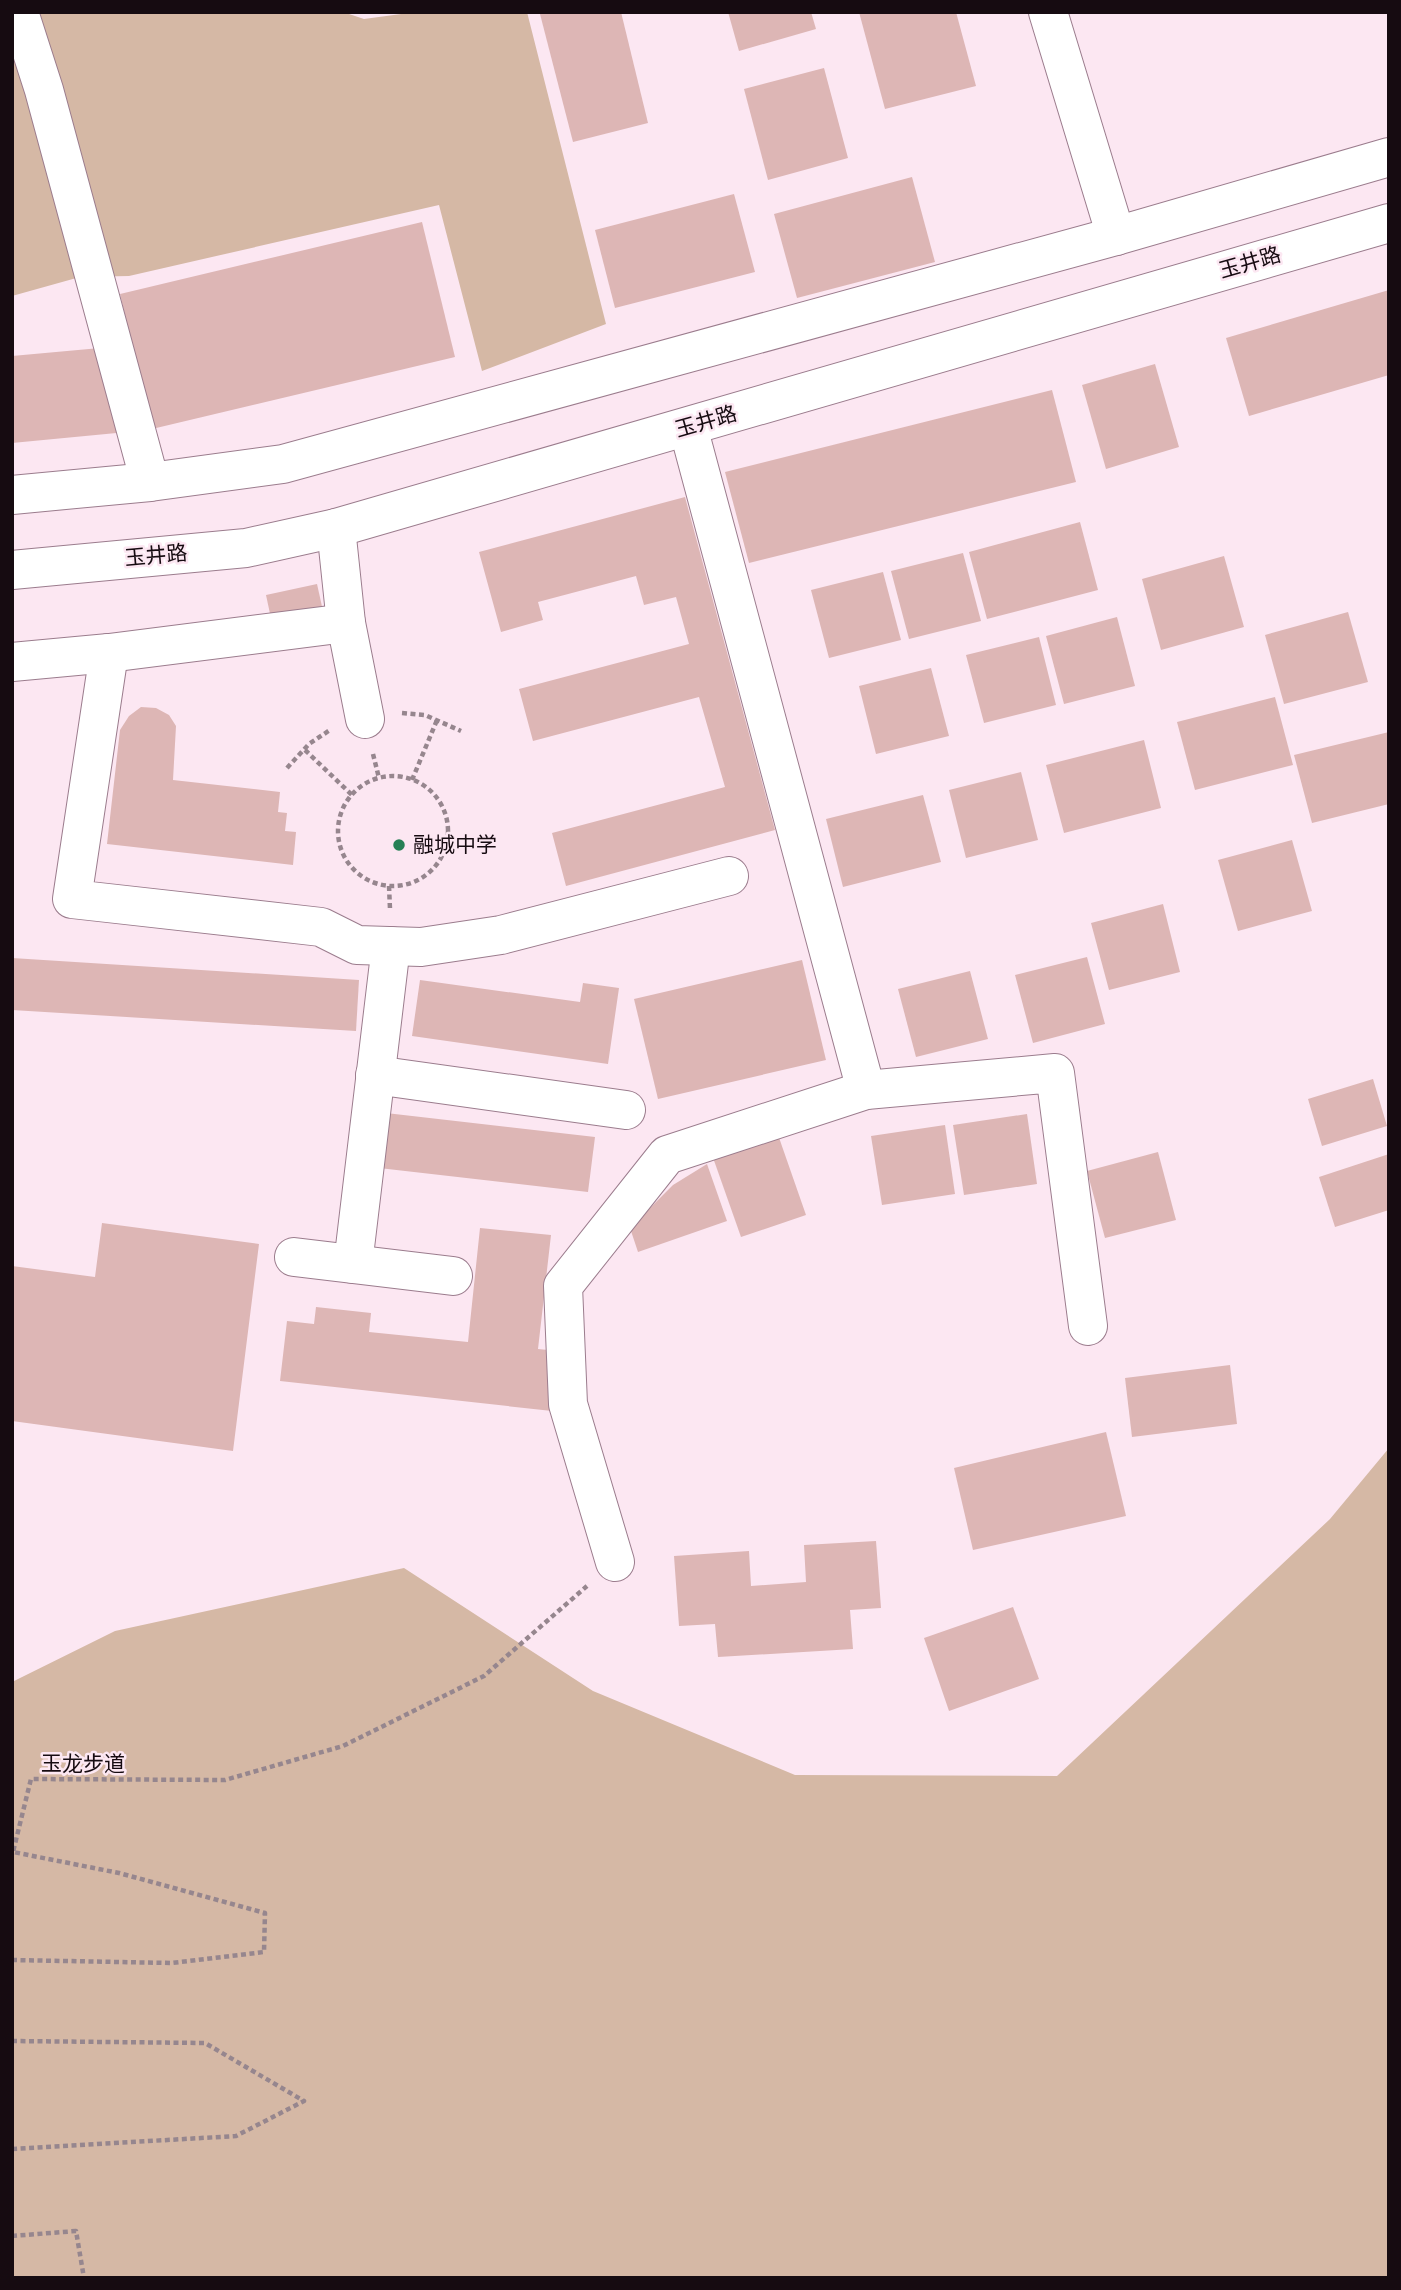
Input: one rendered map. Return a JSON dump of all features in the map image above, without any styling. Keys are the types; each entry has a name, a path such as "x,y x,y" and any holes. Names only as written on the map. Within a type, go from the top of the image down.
{"street":[{"path":"19,12 44,90 150,482"},
{"path":"1048,12 1116,236"},
{"path":"12,495 150,482 283,464 1116,236 1389,157"},
{"name":"玉井路","path":"12,569 246,548 336,528 1389,223"},
{"path":"688,427 866,1090"},
{"path":"336,528 346,624 365,719"},
{"path":"12,662 346,624"},
{"path":"109,653 72,899 321,926 357,945 421,947 500,935 729,876"},
{"path":"353,1264 391,946"},
{"path":"615,1562 568,1404 562,1286 667,1155 866,1090 1055,1073 1088,1326"},
{"path":"375,1075 626,1110"},
{"path":"294,1257 453,1276"}],"path":[{"path":"412,780 437,720"},
{"path":"305,750 352,795"},
{"path":"389,776 412,780 436,796 445,811 449,828 446,846 439,862 427,875 412,883 395,886 376,883 358,874 346,860 339,842 338,823 344,805 352,795 372,780 389,776"},
{"name":"玉龙步道","path":"12,1959 172,1963 264,1952 265,1913 119,1873 13,1853 31,1779 225,1780 343,1746 484,1676 615,1562"},
{"path":"12,2041 205,2043 304,2101 236,2136 12,2149"},
{"path":"12,2236 76,2231 84,2278"}],"shaded area":[{"path":"12,12 343,12 364,19 416,12 527,12 606,324 482,371 439,205 129,276 80,277 12,296"},
{"path":"1389,1448 1389,2278 12,2278 12,1682 115,1631 404,1568 593,1691 795,1775 1057,1776 1330,1519"}],"building":[{"path":"621,12 648,123 573,142 540,14"},
{"path":"728,12 811,12 816,29 739,51"},
{"path":"859,12 956,12 976,86 885,109"},
{"path":"824,68 848,158 768,180 744,89"},
{"path":"912,177 935,262 797,298 774,214"},
{"path":"734,194 755,272 615,308 595,230"},
{"path":"422,222 455,357 152,429 120,294"},
{"path":"1389,290 1389,375 1249,416 1226,338"},
{"path":"100,348 127,432 12,443 12,356"},
{"path":"1155,364 1179,447 1106,469 1082,385"},
{"path":"1052,390 1076,482 749,563 725,472"},
{"path":"685,497 775,830 566,886 552,833 725,787 699,697 533,741 519,689 689,644 676,597 644,605 636,576 538,602 543,620 501,632 479,552"},
{"path":"1080,522 1098,590 987,619 969,552"},
{"path":"963,553 981,621 909,639 891,571"},
{"path":"1224,556 1244,627 1161,650 1142,579"},
{"path":"883,572 901,640 829,658 811,590"},
{"path":"317,584 323,611 272,623 266,595"},
{"path":"1348,612 1368,682 1284,704 1265,635"},
{"path":"1117,617 1135,686 1064,704 1046,636"},
{"path":"1039,637 1056,705 984,723 966,655"},
{"path":"931,668 949,736 876,754 859,686"},
{"path":"1275,697 1293,765 1195,790 1177,722"},
{"path":"141,707 156,708 169,715 176,726 173,780 280,792 278,812 287,813 285,831 296,832 293,865 107,844 120,730 129,716"},
{"path":"1389,732 1389,804 1312,823 1294,755"},
{"path":"1144,740 1161,808 1064,833 1046,765"},
{"path":"1021,772 1038,840 966,858 949,790"},
{"path":"923,795 941,862 843,887 826,819"},
{"path":"1292,840 1312,911 1238,931 1218,860"},
{"path":"1163,904 1180,972 1109,990 1091,923"},
{"path":"1087,957 1105,1024 1033,1043 1015,975"},
{"path":"12,958 359,980 356,1031 12,1010"},
{"path":"802,960 826,1060 658,1099 634,999"},
{"path":"970,971 988,1039 916,1057 898,989"},
{"path":"420,980 580,1002 583,983 619,988 608,1064 412,1036"},
{"path":"1373,1079 1387,1126 1322,1146 1308,1099"},
{"path":"386,1113 595,1137 588,1192 379,1168"},
{"path":"1027,1114 1037,1184 964,1195 953,1125"},
{"path":"945,1125 955,1194 882,1205 871,1136"},
{"path":"776,1129 806,1215 741,1237 711,1152"},
{"path":"1158,1152 1176,1220 1105,1238 1087,1171"},
{"path":"1389,1154 1389,1210 1335,1227 1319,1177"},
{"path":"707,1164 727,1221 638,1252 630,1228 673,1185"},
{"path":"102,1223 259,1244 233,1451 12,1421 12,1266 95,1277"},
{"path":"480,1228 551,1235 538,1349 558,1351 552,1411 280,1381 287,1321 314,1324 316,1307 371,1313 369,1332 468,1342"},
{"path":"1230,1365 1237,1424 1132,1437 1125,1378"},
{"path":"1106,1432 1126,1516 973,1550 954,1468"},
{"path":"876,1541 881,1608 850,1610 853,1649 718,1657 715,1624 679,1626 674,1556 749,1551 751,1586 806,1582 804,1545"},
{"path":"1013,1607 1039,1679 949,1711 924,1638"}],"place":[{"name":"融城中学","path":"399,845"}]}
